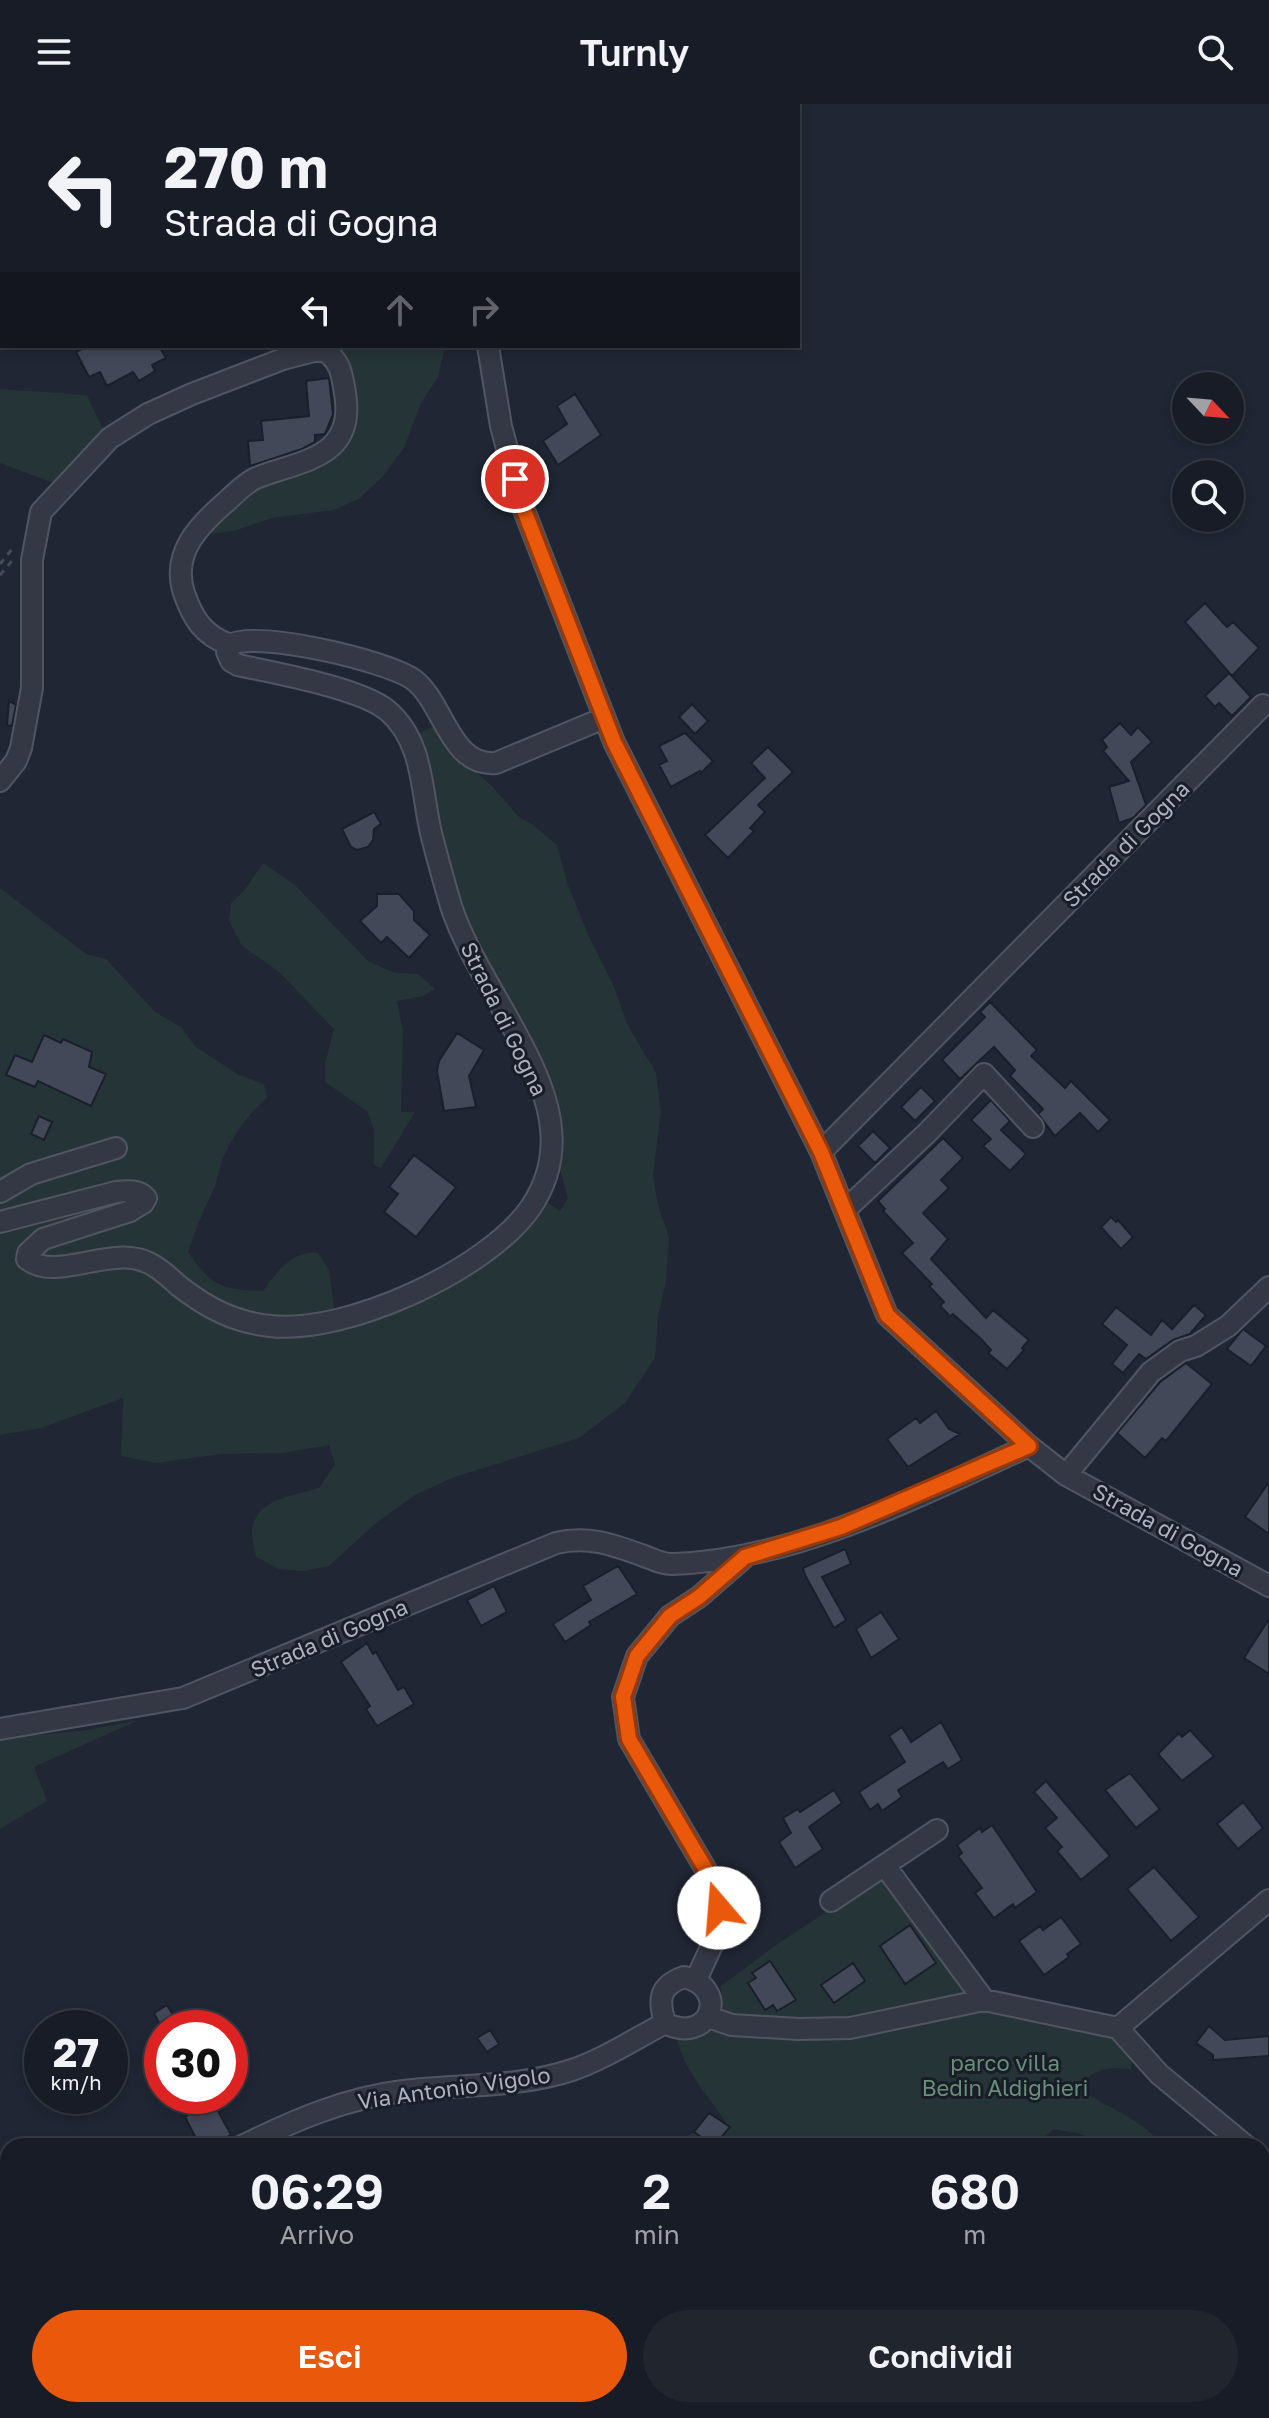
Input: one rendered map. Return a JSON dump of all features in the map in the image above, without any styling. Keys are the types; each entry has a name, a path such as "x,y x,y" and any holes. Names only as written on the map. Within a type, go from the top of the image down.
{"street":[{"name":"Strada di Gogna","path":"488,348 501,426 522,505 604,718 821,1152 887,1315 1029,1446 1066,1475 1269,1586"},
{"name":"Strada di Gogna","path":"0,781 16,761 21,748 32,688 32,560 41,512 110,438 148,414 283,359 325,351 334,357 341,368 347,402 345,425 339,437 330,449 301,465 254,479 246,485 193,534 180,566 180,582 190,612 211,637 230,645 227,652 231,661 370,701 387,710 404,729 421,772 430,831 461,933 520,1041 542,1095 551,1128 551,1158 542,1188 530,1209 516,1224 475,1257 395,1302 311,1325 271,1326 249,1323 215,1312 148,1262 117,1256 48,1269 27,1259 28,1253 43,1239 130,1211 143,1203 146,1198 143,1194 116,1192 0,1222"},
{"path":"230,645 249,641 303,647 398,671 425,692 456,743 468,756 487,764 604,718"},
{"name":"Strada di Gogna","path":"821,1152 1263,705"},
{"name":"Strada di Gogna","path":"444,916 454,933 461,933"},
{"path":"845,1210 984,1074 1033,1127"},
{"path":"0,1192 31,1174 116,1148"},
{"name":"Strada di Gogna","path":"1066,1475 1151,1372 1180,1351 1196,1346 1228,1326 1269,1287"},
{"name":"Strada di Gogna","path":"0,1729 183,1698 556,1543 577,1538 607,1542 669,1565 745,1557 841,1527 1029,1446"},
{"name":"Strada di Gogna","path":"696,1980 712,1945 719,1908 712,1880 629,1739 623,1697 637,1656 670,1616 699,1597 745,1557"},
{"path":"831,1901 937,1830"},
{"path":"885,1866 984,2000"},
{"path":"1236,2138 1159,2074 1118,2028 1269,1900"},
{"path":"665,2023 660,2008 662,1994 670,1982 684,1977 696,1980 705,1987 711,2005 708,2017"},
{"name":"Via Antonio Vigolo","path":"258,2138 295,2119 400,2091 530,2080 572,2070 665,2023 677,2029 689,2029 708,2017 732,2025 850,2028 984,2000 1118,2028"}],"green space":[{"path":"339,348 445,348 438,377 421,403 404,448 383,476 359,499 333,510 272,518 234,531 196,535 232,501 338,444 346,360"},
{"path":"0,389 87,395 105,434 61,486 0,463"},
{"path":"439,724 462,760 491,785 518,816 557,845 568,885 590,939 615,989 627,1024 656,1073 661,1112 653,1175 658,1205 669,1237 655,1358 625,1403 579,1438 452,1478 415,1495 376,1523 329,1566 304,1571 279,1569 256,1557 252,1534 255,1520 260,1511 277,1500 319,1488 335,1464 329,1445 282,1453 221,1454 156,1463 121,1456 123,1398 41,1428 0,1435 0,888 86,954 106,959 155,1012 181,1027 196,1047 239,1075 264,1084 267,1098 247,1118 227,1149 188,1252 204,1272 219,1284 263,1291 293,1259 318,1253 329,1270 335,1316 478,1261 535,1194 560,1211 568,1198 543,1108 458,919 416,734"},
{"path":"263,863 295,885 368,961 395,973 418,974 435,989 423,996 397,1001 403,1031 401,1112 415,1112 381,1168 374,1165 374,1130 367,1111 325,1082 325,1064 334,1029 278,971 242,946 229,921 231,903 244,891"},
{"path":"139,1720 34,1767 47,1801 0,1829 0,1739 87,1730"},
{"path":"888,1871 971,1991 841,2017 726,2017 721,1986 779,1943"},
{"name":"parco villa Bedin Aldighieri","path":"1007,2003 1118,2028 1132,2056 1131,2069 1101,2070 1089,2077 1080,2090 1128,2117 1155,2138 1089,2138 1053,2129 1044,2138 721,2138 729,2127 692,2074 677,2039 709,2032 847,2032"},
{"path":"694,2132 703,2138 684,2138"}],"building":[{"path":"83,348 160,348 166,358 152,365 155,371 139,381 133,372 107,386 100,372 89,377 76,352"},
{"path":"329,378 333,414 325,434 315,435 315,442 302,449 250,466 248,441 263,440 261,421 309,416 306,381"},
{"path":"575,394 601,435 558,465 543,441 567,424 557,406"},
{"path":"1205,603 1227,627 1233,622 1259,648 1232,676 1185,622"},
{"path":"1229,673 1251,697 1232,716 1219,703 1215,707 1205,696"},
{"path":"9,701 16,705 12,726 7,725"},
{"path":"692,704 708,721 695,734 679,717"},
{"path":"1120,723 1131,735 1138,727 1152,742 1131,762 1146,805 1133,818 1119,823 1109,787 1129,781 1103,751 1107,747 1102,740"},
{"path":"685,733 713,761 701,773 671,787 659,765 667,761 659,746"},
{"path":"768,747 793,772 758,805 765,812 750,828 754,831 728,858 705,835 765,778 751,763"},
{"path":"374,812 381,824 374,829 373,840 368,847 357,850 351,847 342,829"},
{"path":"377,894 399,894 414,911 414,920 430,935 409,958 387,937 381,943 360,921 377,906"},
{"path":"990,1002 1037,1050 1031,1056 1065,1088 1071,1081 1110,1120 1098,1132 1080,1113 1055,1136 1038,1114 1043,1109 1010,1076 1015,1070 994,1047 960,1079 942,1060 985,1017 980,1012"},
{"path":"457,1033 484,1050 469,1076 476,1107 444,1111 437,1071 439,1061"},
{"path":"44,1035 61,1043 63,1039 92,1052 89,1067 106,1074 91,1106 38,1081 35,1087 6,1075 15,1055 32,1062"},
{"path":"921,1087 935,1101 915,1121 901,1107"},
{"path":"991,1100 1010,1121 1001,1130 1026,1154 1010,1171 983,1146 991,1139 971,1120"},
{"path":"39,1116 52,1122 44,1140 31,1134"},
{"path":"873,1131 890,1148 875,1163 858,1146"},
{"path":"943,1138 963,1158 941,1180 949,1188 923,1213 948,1239 931,1259 986,1318 993,1310 1029,1340 1007,1369 988,1353 991,1350 981,1339 940,1306 944,1302 929,1286 932,1284 902,1253 913,1243 883,1211 885,1209 878,1201"},
{"path":"414,1155 456,1187 416,1237 384,1212 398,1194 389,1187"},
{"path":"1111,1217 1116,1222 1118,1220 1133,1237 1121,1249 1101,1227"},
{"path":"1194,1305 1206,1315 1190,1334 1173,1340 1146,1359 1139,1354 1123,1373 1112,1364 1127,1345 1102,1324 1116,1307 1151,1335 1162,1320 1172,1329"},
{"path":"1243,1329 1266,1346 1251,1366 1227,1349"},
{"path":"1186,1363 1212,1384 1166,1441 1162,1438 1145,1458 1117,1433 1160,1382"},
{"path":"936,1411 949,1429 960,1434 908,1467 887,1439 916,1418 920,1423"},
{"path":"1269,1482 1269,1534 1245,1517"},
{"path":"845,1549 851,1564 822,1577 846,1620 834,1628 803,1568"},
{"path":"618,1566 637,1594 589,1622 591,1625 565,1642 553,1624 591,1600 583,1586"},
{"path":"494,1586 507,1612 481,1626 467,1600"},
{"path":"881,1612 899,1639 871,1658 856,1629"},
{"path":"1269,1619 1269,1674 1244,1658"},
{"path":"367,1643 373,1654 376,1652 398,1690 404,1687 414,1704 377,1726 366,1709 370,1706 341,1662"},
{"path":"941,1722 962,1760 948,1769 943,1762 898,1790 902,1797 882,1811 878,1804 870,1810 859,1792 905,1762 889,1736 902,1727 911,1742"},
{"path":"1190,1730 1214,1756 1182,1781 1158,1754 1179,1733 1182,1737"},
{"path":"1130,1773 1160,1809 1136,1828 1105,1790"},
{"path":"1046,1781 1110,1856 1081,1880 1057,1851 1062,1847 1045,1828 1057,1818 1034,1792"},
{"path":"834,1790 842,1803 809,1827 823,1849 795,1868 779,1842 791,1833 783,1818 798,1809 800,1812"},
{"path":"1243,1802 1263,1828 1238,1849 1217,1824"},
{"path":"992,1825 1037,1892 994,1918 975,1893 982,1888 958,1856 962,1853 957,1845 980,1828 982,1832"},
{"path":"1154,1867 1199,1917 1171,1941 1127,1889"},
{"path":"1061,1917 1081,1944 1044,1975 1019,1941 1040,1926 1043,1930"},
{"path":"910,1925 936,1963 905,1984 880,1946"},
{"path":"770,1961 796,2000 777,2011 773,2005 765,2010 748,1983 756,1978 752,1973"},
{"path":"853,1963 865,1981 834,2003 821,1985"},
{"path":"1209,2026 1225,2040 1269,2036 1269,2056 1213,2060 1213,2055 1196,2043"},
{"path":"490,2030 499,2044 487,2052 477,2038"},
{"path":"709,2113 730,2127 721,2138 703,2138 694,2132"},
{"path":"187,2114 220,2114 231,2135 225,2138 196,2138 185,2117"}],"route":[{"path":"515,479 522,505 614,742 821,1152 887,1315 1029,1446 841,1527 745,1557 699,1597 670,1616 637,1656 623,1697 629,1739 712,1880 719,1908"}]}
